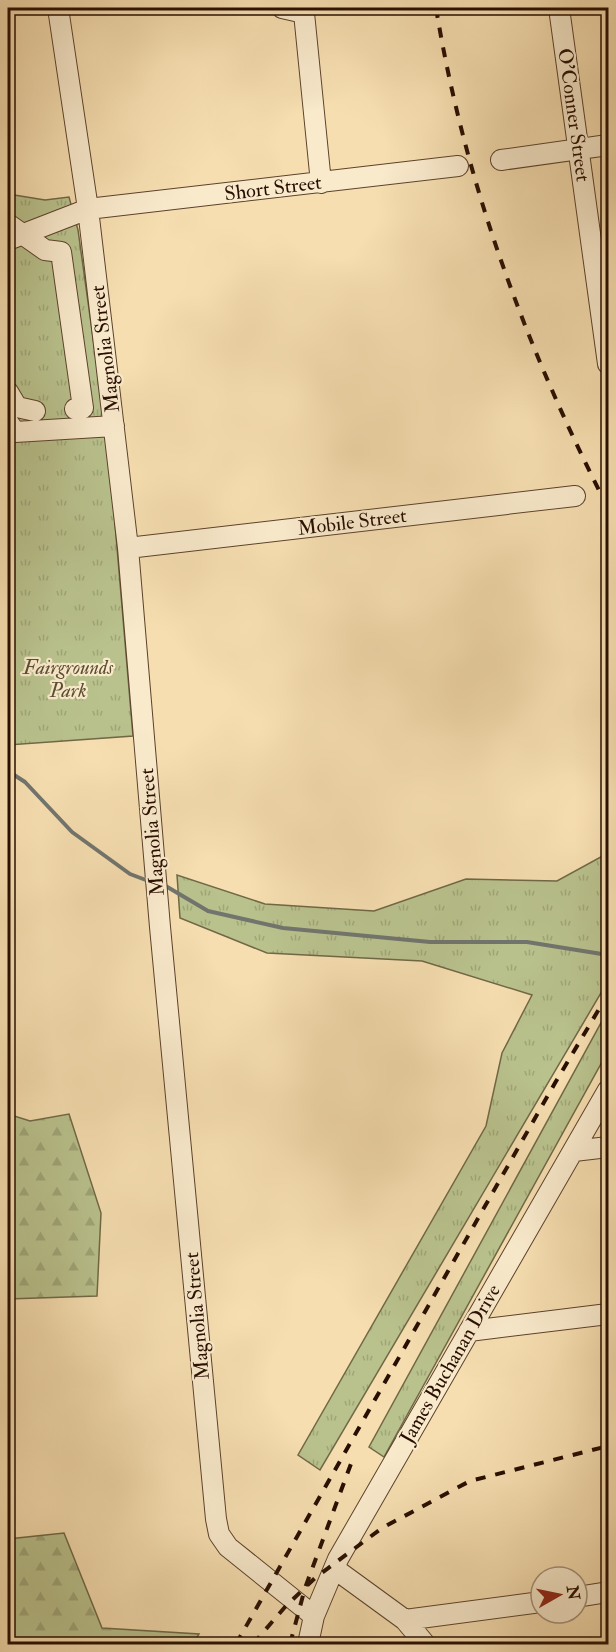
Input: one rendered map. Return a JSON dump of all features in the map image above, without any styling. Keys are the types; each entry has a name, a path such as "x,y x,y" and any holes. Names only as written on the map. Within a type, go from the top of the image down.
{"street":[{"name":"Magnolia Street","path":"58,8 88,209 128,548 156,883 216,1519 219,1534 228,1547 314,1616"},
{"path":"282,8 304,13 321,183"},
{"name":"O'Conner Street","path":"559,8 609,364"},
{"path":"501,160 609,146"},
{"name":"Short Street","path":"12,233 88,209 458,166"},
{"path":"12,233 45,250 62,252 83,408 75,409"},
{"path":"8,392 17,407 34,411"},
{"path":"8,422 15,432 114,426"},
{"path":"8,447 25,431"},
{"name":"Mobile Street","path":"128,548 575,496"},
{"name":"James Buchanan Drive","path":"308,1644 314,1616 338,1559 609,1090"},
{"path":"574,1151 609,1147"},
{"path":"469,1330 609,1314"},
{"path":"335,1569 405,1620 425,1644"},
{"path":"589,1595 609,1592"},
{"path":"405,1620 529,1604"}],"green space":[{"name":"Fairgrounds Park","path":"8,194 45,200 69,197 78,230 109,453 133,736 8,745"},
{"path":"608,853 608,981 320,1470 298,1455 486,1126 502,1053 532,995 422,961 267,953 180,918 177,875 265,904 374,911 466,879 557,881"},
{"path":"608,1010 608,1051 384,1457 369,1447"},
{"path":"8,1114 30,1121 69,1114 101,1213 97,1296 8,1299"},
{"path":"64,1533 102,1628 199,1634 193,1644 8,1644 8,1539"}],"waterway":[{"path":"8,771 25,782 72,832 130,874 151,882"},
{"path":"164,885 208,911 283,928 430,942 527,942 608,955"}],"railway":[{"path":"436,8 448,74 464,138 503,265 551,388 608,508"},
{"path":"236,1644 608,994"},
{"path":"253,1644 285,1607 315,1578 382,1528 470,1481 608,1446"},
{"path":"290,1644 305,1588 352,1461"}]}
